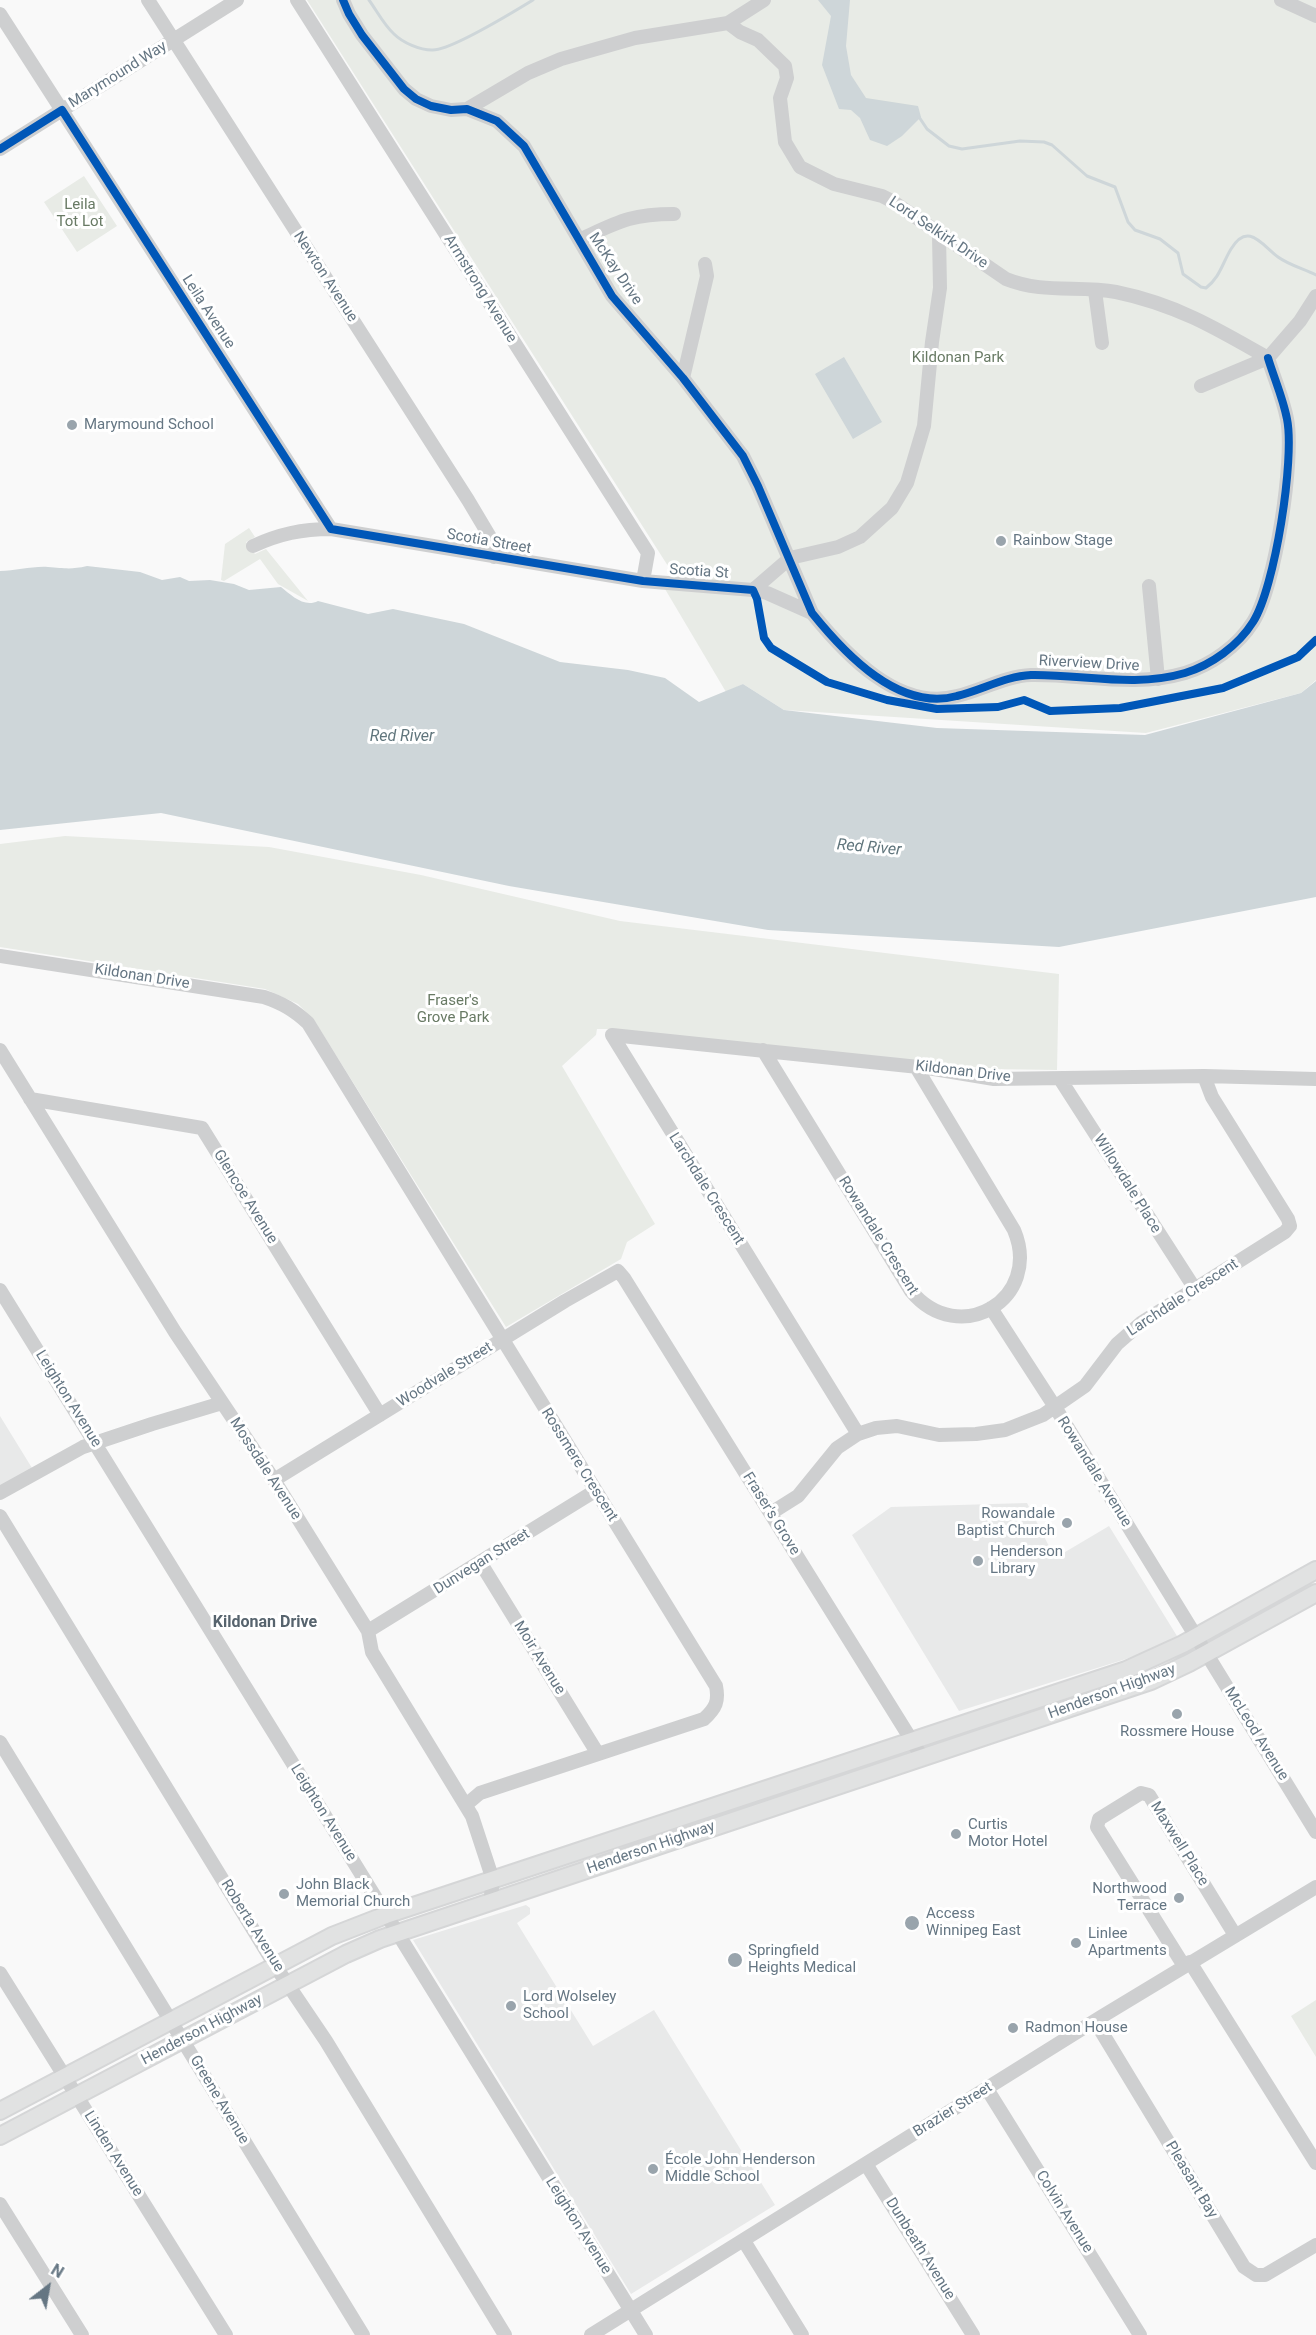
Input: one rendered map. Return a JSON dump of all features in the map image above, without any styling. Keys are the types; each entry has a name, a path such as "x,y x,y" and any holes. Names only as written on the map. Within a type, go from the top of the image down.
{"main road":[{"name":"Henderson Highway","path":"0,2111 332,1936 386,1915 1126,1670 1196,1637 1316,1570"},
{"name":"Henderson Highway","path":"0,2136 346,1954 398,1933 1151,1681 1314,1597"},
{"path":"1069,1709 1072,1687"},
{"path":"704,1810 711,1828"},
{"path":"590,1847 597,1867"}],"street":[{"name":"Newton Avenue","path":"148,0 468,500 493,542 494,557"},
{"name":"Marymound Way","path":"0,149 237,0"},
{"name":"Armstrong Avenue","path":"297,0 648,553 643,581"},
{"name":"McKay Drive","path":"343,0 362,35 404,89 416,99 431,106 451,110 467,109 497,121 515,136 534,160 612,296 683,378 742,456 790,558 812,613"},
{"path":"467,109 528,73 561,59 635,38 728,23 764,0"},
{"path":"1281,0 1316,16"},
{"name":"Leila Avenue","path":"0,14 331,529"},
{"name":"Lord Selkirk Drive","path":"728,23 740,32 758,40 785,66 788,78 780,99 785,142 800,167 834,184 882,196 1006,279 1024,286 1114,292 1162,304 1207,322 1268,358"},
{"path":"497,121 494,105 501,90"},
{"path":"579,240 624,219 648,214 674,214"},
{"path":"753,590 790,558 838,547 860,537 892,508 907,483 924,426 940,288 939,234"},
{"path":"683,378 707,276 705,264"},
{"path":"1095,291 1102,343"},
{"path":"1201,386 1268,358 1300,321 1316,296"},
{"name":"Riverview Drive","path":"812,613 839,643 882,682 922,698 957,697 1012,678 1030,675 1138,681 1158,679 1186,672 1210,662 1235,642 1253,622 1274,565 1289,460 1287,419 1268,358"},
{"name":"Scotia Street","path":"253,546 281,534 331,529 643,581"},
{"name":"Scotia St","path":"643,581 753,590 767,593 812,613"},
{"path":"1149,586 1158,679"},
{"name":"Kildonan Drive","path":"0,956 264,997 282,1003"},
{"name":"Rossmere Crescent","path":"282,1003 297,1012 308,1023 716,1686 719,1700 713,1711 704,1719 480,1793 467,1804"},
{"name":"Kildonan Drive","path":"612,1035 916,1067 994,1079 1204,1076 1316,1079"},
{"name":"Larchdale Crescent","path":"612,1035 858,1434"},
{"name":"Mossdale Avenue","path":"0,1050 368,1631 372,1652 467,1804 493,1880 490,1902"},
{"name":"Rowandale Crescent","path":"763,1050 916,1298 931,1309 950,1316 969,1316 991,1308"},
{"path":"916,1067 1018,1240 1021,1257 1016,1279 1008,1293 991,1308"},
{"name":"Larchdale Crescent","path":"771,1513 798,1496 837,1448 858,1434 876,1428 897,1426 939,1435 976,1434 1005,1430 1043,1415 1085,1386 1128,1333 1285,1232 1290,1226 1288,1219 1212,1097 1204,1076"},
{"name":"Willowdale Place","path":"1060,1078 1195,1289"},
{"name":"Glencoe Avenue","path":"30,1099 202,1128 380,1415"},
{"name":"Woodvale Street","path":"274,1480 618,1271"},
{"name":"Fraser's Grove","path":"618,1271 922,1757"},
{"name":"Leighton Avenue","path":"0,1290 646,2335"},
{"name":"Rowandale Avenue","path":"991,1308 1055,1407 1196,1637"},
{"path":"0,1493 66,1456 95,1443 222,1403"},
{"name":"Dunvegan Street","path":"368,1631 595,1491"},
{"name":"Roberta Avenue","path":"0,1516 276,1967 326,2041 505,2335"},
{"name":"Moir Avenue","path":"480,1562 598,1754"},
{"path":"1301,1578 1314,1597"},
{"name":"McLeod Avenue","path":"1196,1637 1316,1832"},
{"name":"Greene Avenue","path":"0,1742 363,2335"},
{"name":"Maxwell Place","path":"1187,1964 1097,1827 1099,1819 1141,1793 1149,1796 1235,1935"},
{"name":"Brazier Street","path":"591,2335 1187,1964 1316,1887"},
{"path":"1187,1964 1316,2163"},
{"name":"Linden Avenue","path":"0,1973 226,2335"},
{"name":"Pleasant Bay","path":"1095,2021 1244,2267 1256,2275 1265,2275 1316,2245"},
{"name":"Colvin Avenue","path":"987,2089 1140,2335"},
{"name":"Dunbeath Avenue","path":"866,2164 973,2335"},
{"path":"0,2204 82,2335"},
{"path":"744,2241 802,2335"}],"shaded area":[{"path":"0,1416 32,1468 0,1488"},
{"path":"1027,1503 1055,1558 1109,1526 1177,1636 1126,1659 959,1711 852,1535 891,1507"},
{"name":"École John Henderson Middle School","path":"526,1905 530,1908 530,1914 517,1923 593,2046 654,2010 775,2205 631,2294 413,1940"}],"green space":[{"name":"Kildonan Park","path":"307,0 1316,0 1316,680 1301,693 1146,733 784,710 743,684 726,692 665,589 682,588"},
{"name":"Leila Tot Lot","path":"84,176 117,226 77,252 44,202"},
{"path":"249,528 255,537 246,542 255,554 266,549 308,601 278,584 260,559 224,581 221,580 225,544"},
{"name":"Fraser's Grove Park","path":"65,836 269,847 421,875 620,921 1059,974 1057,1070 991,1069 615,1029 597,1029 596,1035 562,1066 655,1224 627,1242 621,1259 506,1327 314,1020 298,1004 265,989 0,947 0,844"},
{"path":"1316,2000 1316,2057 1291,2016"}],"water":[{"path":"818,0 850,0 846,46 851,75 866,98 918,106 921,117 902,136 887,146 870,140 860,118 851,110 839,109 822,65 831,16"},
{"path":"844,357 882,422 853,439 815,374"},
{"name":"Red River","path":"87,566 140,572 162,580 180,577 189,581 210,580 234,584 249,590 281,587 303,602 318,601 368,614 393,609 464,624 560,662 628,670 665,678 699,702 743,684 784,710 937,728 1145,735 1301,693 1316,681 1316,897 1059,947 768,930 509,886 161,813 0,830 0,571 36,567"}],"waterway":[{"path":"369,0 387,26 398,37 427,50 441,49 467,38 533,0"},
{"path":"919,117 927,129 949,146 962,149 1020,141 1044,142 1052,145 1087,176 1115,187 1128,222 1135,230 1160,239 1178,253 1183,274 1201,287 1206,288 1215,279 1237,241 1249,236 1261,242 1282,260 1316,275"}],"cycle path":[{"path":"343,0 362,35 404,89 416,99 431,106 451,110 467,109 497,121 524,146 612,296 683,378 743,456 812,613 840,646 875,676 894,688 915,696 935,699 957,696 1012,678 1031,675 1147,680 1185,673 1204,665 1232,647 1247,631 1261,605 1276,553 1286,491 1289,438 1287,419 1268,358"},
{"path":"0,149 62,110 331,529 643,581 753,590 757,599 764,638 771,648 827,682 887,700 937,709 998,707 1024,700 1050,711 1120,708 1223,688 1298,657 1316,640"}],"place":[{"name":"Marymound School","path":"72,425"},
{"name":"Rainbow Stage","path":"1001,541"},
{"name":"Rowandale Baptist Church","path":"1067,1523"},
{"name":"Henderson Library","path":"978,1561"},
{"name":"Rossmere House","path":"1177,1714"},
{"name":"Curtis Motor Hotel","path":"956,1834"},
{"name":"John Black Memorial Church","path":"284,1894"},
{"name":"Northwood Terrace","path":"1179,1898"},
{"name":"Access Winnipeg East","path":"912,1923"},
{"name":"Linlee Apartments","path":"1076,1943"},
{"name":"Springfield Heights Medical","path":"735,1960"},
{"name":"Lord Wolseley School","path":"511,2006"},
{"name":"Radmon House","path":"1013,2028"},
{"name":"École John Henderson Middle School","path":"653,2169"}],"district":[{"name":"Kildonan Drive","path":"265,1623"}]}
